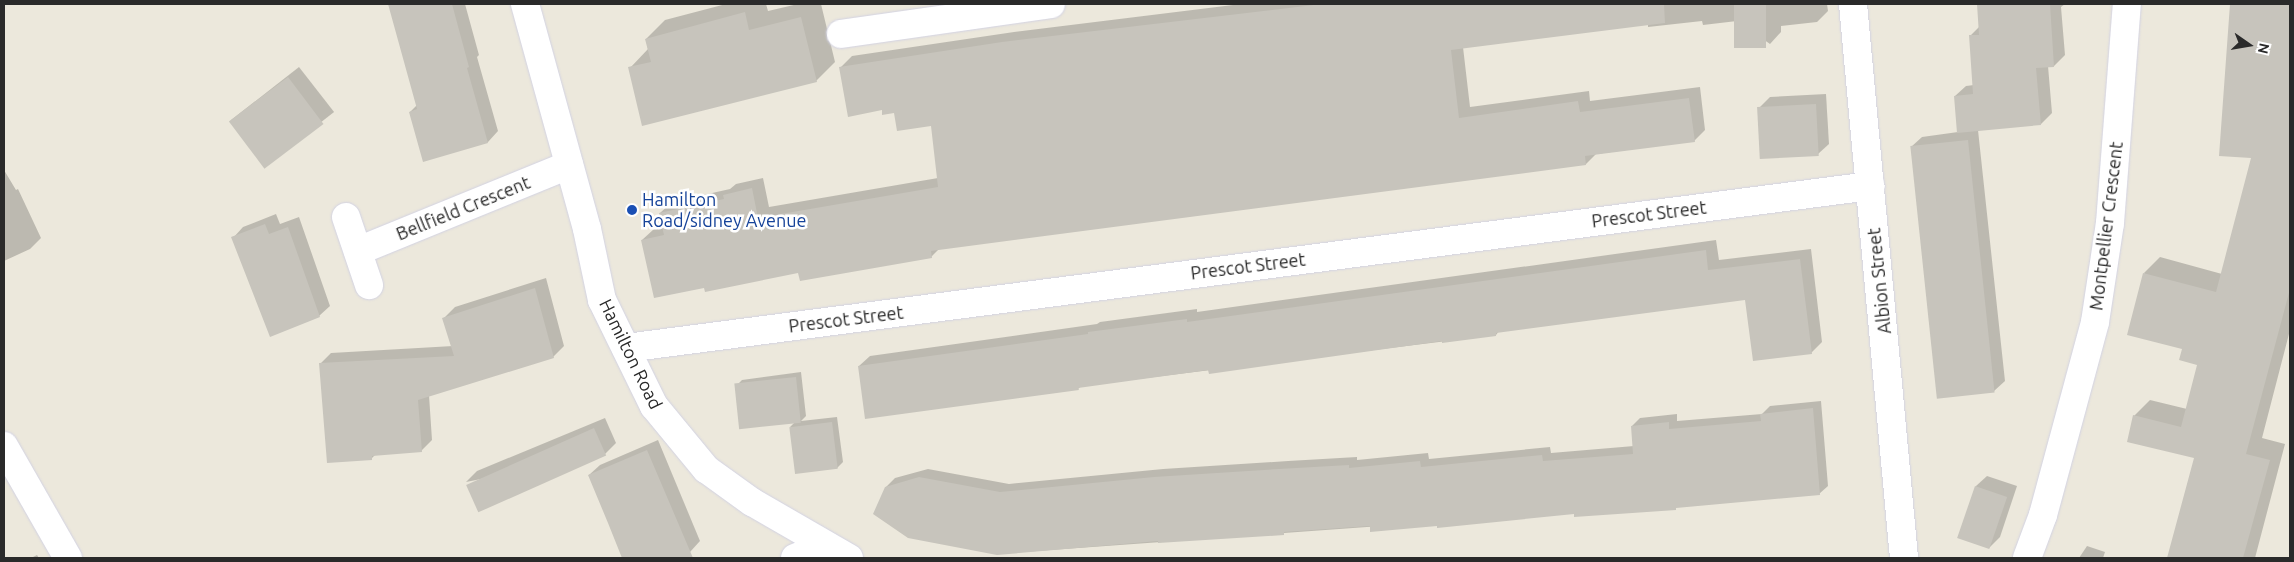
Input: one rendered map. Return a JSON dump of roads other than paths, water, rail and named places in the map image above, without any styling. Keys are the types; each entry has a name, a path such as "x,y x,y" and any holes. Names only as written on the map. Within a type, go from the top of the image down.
{"street":[{"name":"Hamilton Road","path":"525,4 587,229 602,300 654,406 706,469 752,502 849,558"},
{"path":"841,34 970,9 1051,4"},
{"name":"Albion Street","path":"1853,4 1904,558"},
{"name":"Montpellier Crescent","path":"2027,558 2043,515 2095,322 2110,223 2127,4"},
{"name":"Bellfield Crescent","path":"358,251 569,165"},
{"name":"Prescot Street","path":"626,348 1870,186"},
{"path":"346,217 369,285"},
{"path":"4,446 68,558"},
{"path":"795,558 825,545"}],"place":[{"name":"Hamilton Road/sidney Avenue","path":"632,210"}]}
